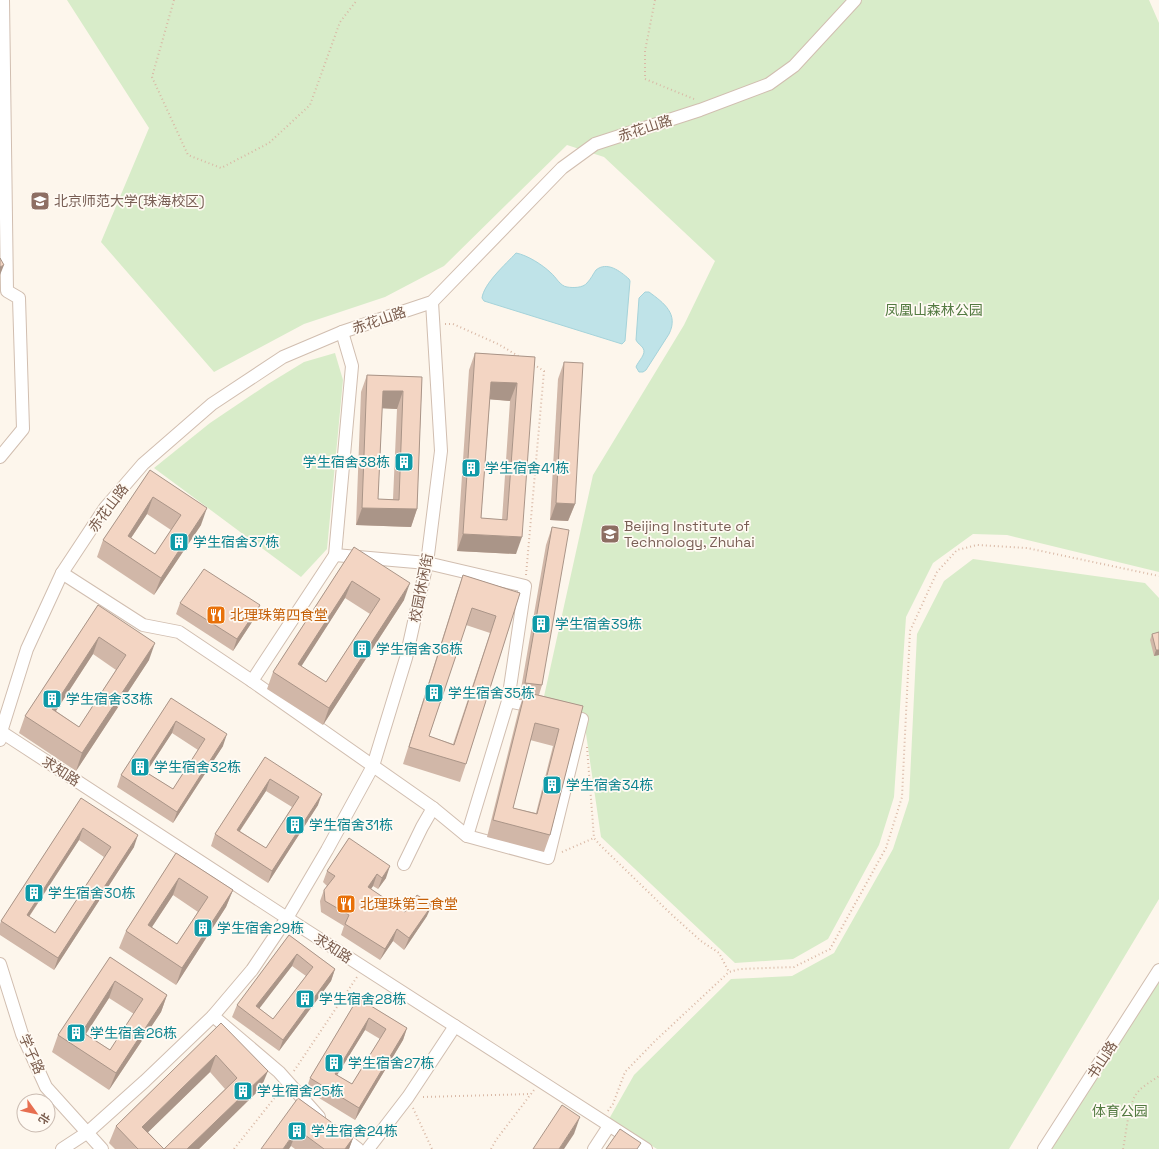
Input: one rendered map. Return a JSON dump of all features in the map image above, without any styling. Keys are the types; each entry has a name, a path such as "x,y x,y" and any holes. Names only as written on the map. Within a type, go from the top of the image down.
{"street":[{"path":"0,457 23,430 19,298 7,291 3,0"},
{"name":"赤花山路","path":"0,734 26,649 62,573 105,508 143,464 212,404 283,358 342,332 432,302 562,168 595,144 700,110 769,84 794,66 855,0"},
{"name":"校园休闲街","path":"62,1149 88,1132 145,1081 213,1016 252,970 287,918 327,850 373,766 406,658 427,563 441,451 432,302"},
{"path":"252,681 336,554 352,366 342,332"},
{"path":"336,554 427,563 525,586 508,701 467,836"},
{"path":"62,573 142,625 179,632 252,681 433,808 467,836 548,858 582,719 508,701"},
{"name":"求知路","path":"0,734 646,1149"},
{"path":"404,864 433,808"},
{"name":"学子路","path":"0,964 22,1034 46,1087 102,1149"},
{"name":"书山路","path":"1044,1149 1159,970"},
{"path":"213,1016 279,1072 324,1122 358,1149"},
{"path":"368,1149 408,1097 454,1026"},
{"path":"594,1149 606,1123"}],"path":[{"path":"174,0 152,77 188,154 221,168 269,143 310,105 340,22 357,0"},
{"path":"655,0 645,51 645,79 694,99"},
{"path":"434,324 453,324 498,344 524,359"},
{"path":"525,586 544,370 531,363"},
{"path":"606,1123 625,1072 655,1041 729,972 740,969 794,967 830,949 886,848 902,797 910,631 937,572 957,550 977,545 1027,548 1159,576"},
{"path":"587,746 589,753 594,838 671,914 701,941 719,953 729,972"},
{"path":"548,858 594,838"},
{"path":"234,1149 287,1082 363,967"},
{"path":"1123,1149 1128,1116 1135,1095 1146,1084 1159,1076"},
{"path":"491,1149 496,1140 541,1081"},
{"path":"432,1149 408,1097 531,1094"}],"green space":[{"name":"凤凰山森林公园","path":"67,0 1149,0 1159,23 1159,572 1007,535 973,534 933,563 906,617 894,797 879,845 828,939 793,959 735,963 601,837 583,713 543,701 593,475 684,325 715,261 604,157 567,145 444,266 385,297 304,324 214,372 101,242 149,128"},
{"path":"335,353 343,380 327,549 301,577 154,468 210,423 268,384 304,362"},
{"path":"973,559 1145,583 1159,598 1159,899 1009,1149 657,1149 609,1119 634,1075 731,979 792,976 834,953 893,849 909,800 917,634 944,581"},
{"name":"体育公园","path":"1159,977 1159,1149 1051,1149"}],"water":[{"path":"516,253 530,258 548,270 562,285 567,287 580,287 585,285 600,267 605,266 618,270 630,281 625,341 622,344 484,301 482,298 484,292 491,280"},
{"path":"645,292 649,292 665,305 671,315 672,327 646,370 639,372 636,367 644,353 644,350 636,340 639,298"}],"building":[{"path":"0,258 4,265 0,267"},
{"path":"475,353 535,357 522,537 463,534","holes":["491,382 517,383 507,520 481,518"]},
{"path":"564,362 583,363 575,504 556,503"},
{"path":"367,375 422,377 417,509 362,508","holes":["383,391 403,391 399,500 378,499"]},
{"path":"150,470 207,508 161,578 103,540","holes":["153,497 181,515 155,554 128,536"]},
{"name":"学生宿舍39栋","path":"552,527 569,530 542,685 525,683"},
{"name":"学生宿舍36栋","path":"354,547 410,583 329,708 273,672","holes":["352,581 380,599 326,682 298,664"]},
{"name":"北理珠第四食堂","path":"204,569 260,605 237,639 180,603"},
{"name":"学生宿舍35栋","path":"463,575 520,593 466,764 409,747","holes":["472,608 496,616 454,745 429,736"]},
{"path":"98,605 155,643 82,753 25,716","holes":["99,637 126,655 79,727 52,709"]},
{"path":"1159,632 1159,650 1156,650 1152,634"},
{"name":"学生宿舍34栋","path":"525,692 583,706 550,835 493,820","holes":["535,723 559,729 537,814 513,808"]},
{"name":"学生宿舍32栋","path":"171,698 227,734 177,812 121,775","holes":["176,721 205,739 173,789 144,771"]},
{"name":"学生宿舍31栋","path":"265,757 322,794 272,871 215,834","holes":["270,779 299,797 266,848 237,830"]},
{"name":"学生宿舍30栋","path":"81,798 138,835 58,958 1,921","holes":["83,828 111,847 55,933 27,915"]},
{"name":"北理珠第三食堂","path":"349,838 390,866 382,878 377,874 368,887 405,912 417,895 432,905 409,938 397,929 385,949 345,924 349,915 325,901 324,890 335,876 327,871"},
{"path":"176,853 233,890 182,968 126,931","holes":["179,878 208,897 177,944 148,925"]},
{"name":"学生宿舍28栋","path":"289,935 335,969 283,1040 237,1005","holes":["297,954 313,967 273,1019 256,1006"]},
{"path":"110,957 167,995 116,1073 58,1035","holes":["115,981 143,999 110,1050 82,1032"]},
{"name":"学生宿舍27栋","path":"358,998 407,1028 359,1108 310,1078","holes":["369,1018 386,1029 352,1084 335,1074"]},
{"path":"221,1023 268,1071 187,1149 164,1149 138,1149 116,1126","holes":["216,1055 237,1078 164,1149 142,1127"]},
{"path":"298,1098 353,1138 345,1149 324,1149 297,1129 283,1149 261,1149"},
{"path":"562,1105 580,1117 559,1149 533,1149"},
{"path":"620,1129 641,1143 637,1149 606,1149"}],"place":[{"name":"北京师范大学(珠海校区)","path":"40,201"},
{"name":"学生宿舍38栋","path":"404,462"},
{"name":"学生宿舍41栋","path":"471,468"},
{"name":"Beijing Institute of Technology, Zhuhai","path":"610,534"},
{"name":"学生宿舍37栋","path":"179,542"},
{"name":"北理珠第四食堂","path":"216,615"},
{"name":"学生宿舍39栋","path":"541,624"},
{"name":"学生宿舍36栋","path":"362,649"},
{"name":"学生宿舍35栋","path":"434,693"},
{"name":"学生宿舍33栋","path":"52,699"},
{"name":"学生宿舍32栋","path":"140,767"},
{"name":"学生宿舍34栋","path":"552,785"},
{"name":"学生宿舍31栋","path":"295,825"},
{"name":"学生宿舍30栋","path":"34,893"},
{"name":"北理珠第三食堂","path":"346,904"},
{"name":"学生宿舍29栋","path":"203,928"},
{"name":"学生宿舍28栋","path":"305,999"},
{"name":"学生宿舍26栋","path":"76,1033"},
{"name":"学生宿舍27栋","path":"334,1063"},
{"name":"学生宿舍25栋","path":"243,1091"},
{"name":"学生宿舍24栋","path":"297,1131"}]}
